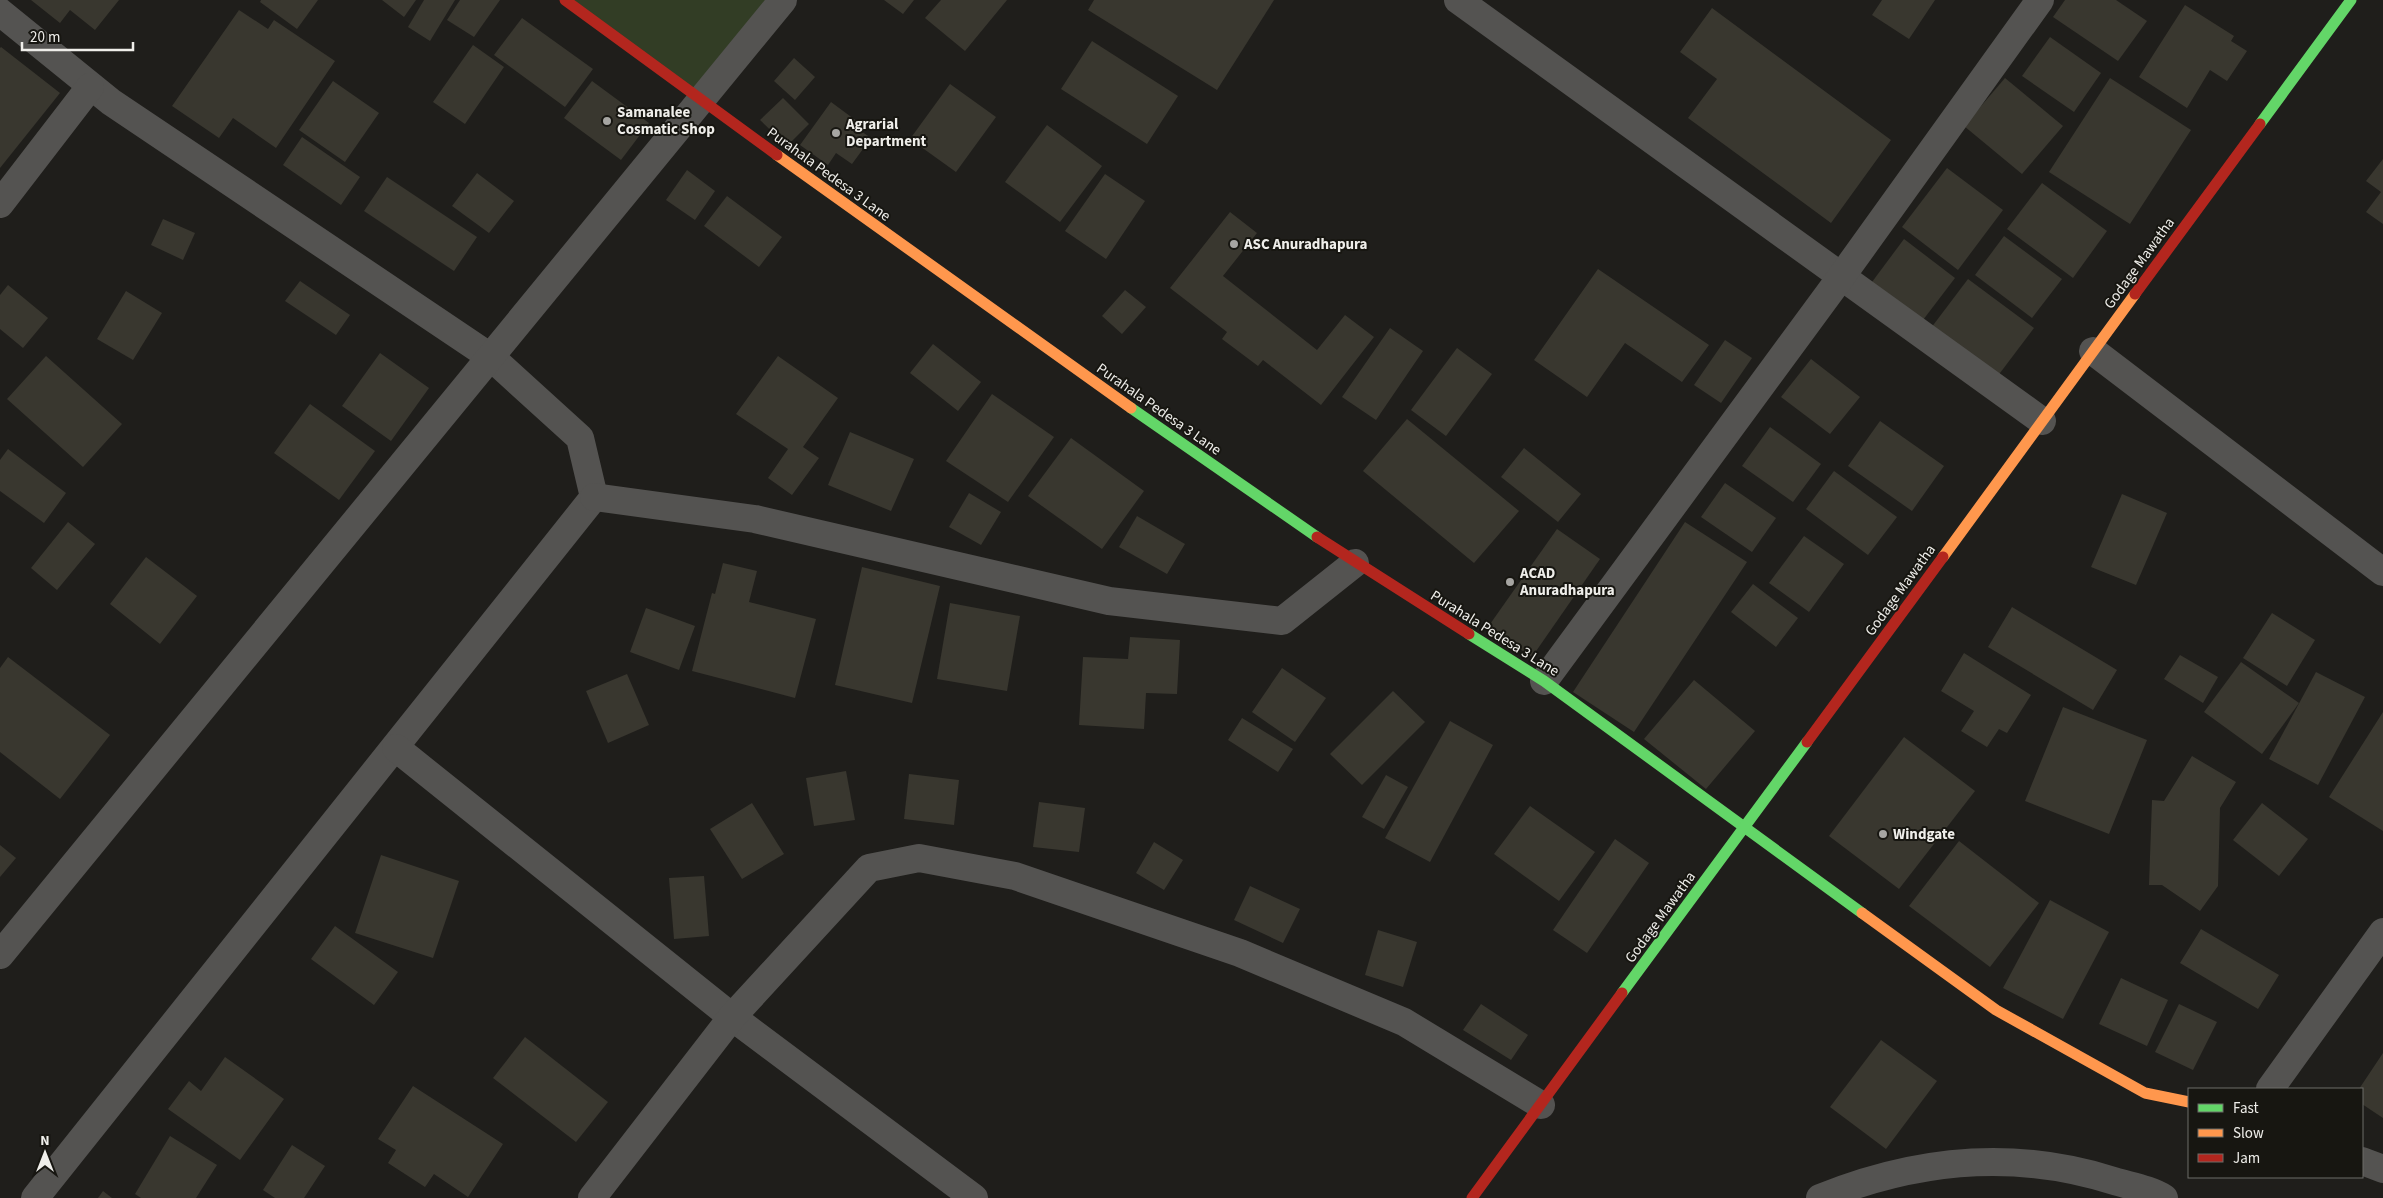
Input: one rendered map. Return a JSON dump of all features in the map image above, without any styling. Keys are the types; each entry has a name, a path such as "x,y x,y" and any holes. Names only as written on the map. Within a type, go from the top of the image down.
{"street":[{"name":"Purahala Pedesa 3 Lane","path":"566,0 701,101 1200,457 1355,564 1544,681 1746,826 1996,1010 2146,1092 2188,1102"},
{"path":"0,955 492,358 783,0"},
{"path":"1458,0 2042,420"},
{"path":"1544,681 1841,277 2040,0"},
{"name":"Godage Mawatha","path":"1472,1198 2093,351 2343,3"},
{"path":"0,12 90,87 492,358 580,438 594,497"},
{"path":"0,204 90,87"},
{"path":"2093,351 2383,572"},
{"path":"594,497 755,519 1109,601 1282,621 1355,564"},
{"path":"35,1198 396,748 594,497"},
{"path":"396,748 732,1017 974,1198"},
{"path":"592,1198 732,1017 869,868 919,858 1015,876 1240,953 1404,1022 1541,1106"},
{"path":"2271,1088 2383,932"},
{"path":"1820,1198 1860,1182 1941,1165 2004,1160 2079,1170 2164,1198"},
{"path":"2363,1160 2383,1169"}],"green space":[{"path":"565,0 783,0 701,101"}],"building":[{"path":"31,0 119,0 95,30 70,10 60,23"},
{"path":"261,0 318,0 297,29 260,2"},
{"path":"382,0 416,0 404,17"},
{"path":"424,0 455,0 430,41 408,27"},
{"path":"460,0 500,0 474,37 447,20"},
{"path":"884,0 914,0 903,14"},
{"path":"941,0 1007,0 965,51 925,18"},
{"path":"1094,0 1274,0 1217,90 1088,10"},
{"path":"1882,0 1935,0 1909,39 1872,15"},
{"path":"2065,0 2116,0 2147,21 2118,61 2053,17"},
{"path":"2185,5 2234,36 2231,41 2247,51 2227,81 2210,70 2187,108 2139,77"},
{"path":"1712,8 1891,140 1831,223 1688,118 1717,79 1680,52"},
{"path":"239,10 268,29 274,20 335,61 276,148 233,118 219,138 172,106"},
{"path":"522,18 593,69 565,107 494,55"},
{"path":"2050,37 2101,73 2074,112 2022,76"},
{"path":"1092,41 1178,96 1147,144 1061,89"},
{"path":"473,45 504,67 465,124 433,102"},
{"path":"0,48 60,93 0,168"},
{"path":"794,58 815,77 795,100 774,81"},
{"path":"2005,78 2063,126 2022,174 1964,126"},
{"path":"2110,78 2191,130 2130,224 2049,172"},
{"path":"333,81 379,113 345,162 299,130"},
{"name":"Samanalee Cosmatic Shop","path":"592,81 649,123 621,160 564,118"},
{"path":"950,84 996,117 956,172 910,139"},
{"name":"Agrarial Department","path":"783,98 809,124 787,146 760,120"},
{"name":"Agrarial Department","path":"831,102 858,122 855,127 871,138 852,164 836,153 828,165 800,145"},
{"path":"1047,125 1102,166 1060,222 1005,182"},
{"path":"302,137 360,177 341,205 283,165"},
{"path":"2383,159 2383,224 2366,212 2381,192 2366,181"},
{"path":"1947,168 2003,210 1958,270 1902,227"},
{"path":"687,170 715,191 695,220 666,200"},
{"path":"477,173 514,201 489,233 452,206"},
{"path":"1105,174 1145,201 1106,259 1065,231"},
{"path":"387,177 477,237 454,271 364,211"},
{"path":"2042,183 2107,231 2073,278 2007,229"},
{"path":"727,196 782,237 759,267 704,226"},
{"path":"1230,212 1257,233 1223,276 1317,350 1345,315 1374,337 1321,405 1263,360 1258,366 1222,339 1227,332 1170,288"},
{"path":"163,219 195,233 183,260 151,245"},
{"path":"2004,236 2062,279 2032,318 1975,275"},
{"path":"1904,239 1955,278 1923,320 1872,282"},
{"path":"1598,269 1709,345 1682,382 1625,343 1587,397 1534,360"},
{"path":"1968,279 2034,328 1997,377 1931,328"},
{"path":"300,281 350,315 336,335 285,301"},
{"path":"8,285 48,318 23,348 0,329 0,295"},
{"path":"1125,290 1146,307 1122,334 1102,316"},
{"path":"126,291 162,313 133,360 97,339"},
{"path":"1390,328 1423,351 1376,420 1342,397"},
{"path":"1725,340 1752,358 1721,403 1694,385"},
{"path":"933,344 981,382 958,411 910,373"},
{"path":"1457,348 1492,374 1446,436 1411,410"},
{"path":"380,353 429,388 391,441 342,406"},
{"path":"46,356 122,424 83,467 7,399"},
{"path":"778,356 838,398 803,447 819,458 792,495 768,478 788,449 736,414"},
{"path":"1811,359 1860,397 1830,434 1781,397"},
{"path":"992,394 1054,437 1008,502 946,461"},
{"path":"310,404 375,451 339,500 274,453"},
{"path":"1407,419 1519,511 1474,563 1363,471"},
{"path":"1880,421 1944,466 1912,511 1848,466"},
{"path":"1770,427 1821,464 1793,502 1742,466"},
{"path":"850,432 914,459 891,511 828,485"},
{"path":"1071,438 1144,491 1102,549 1028,496"},
{"path":"1524,448 1581,494 1558,522 1501,477"},
{"path":"8,449 66,493 44,523 0,491 0,460"},
{"path":"1834,471 1897,517 1868,555 1806,509"},
{"path":"1725,483 1776,518 1752,552 1701,517"},
{"path":"969,493 1001,512 981,545 949,527"},
{"path":"2122,494 2167,513 2136,585 2091,567"},
{"path":"1137,516 1185,544 1167,574 1119,547"},
{"path":"68,522 95,544 57,590 31,568"},
{"path":"1685,522 1747,562 1634,732 1573,692"},
{"path":"1557,529 1600,559 1532,657 1488,627"},
{"path":"1804,536 1844,564 1809,612 1769,583"},
{"path":"146,557 197,596 160,644 110,604"},
{"path":"723,563 757,571 749,602 816,619 795,698 692,671 712,593 715,594"},
{"path":"862,567 940,586 912,703 835,685"},
{"path":"1753,584 1798,618 1776,647 1731,612"},
{"path":"950,603 1020,616 1007,691 937,679"},
{"path":"2012,607 2117,670 2093,710 1988,647"},
{"path":"646,608 695,626 679,670 630,652"},
{"path":"2272,613 2315,640 2287,686 2243,658"},
{"path":"1130,637 1180,640 1177,694 1146,693 1144,729 1079,725 1083,657 1128,659"},
{"path":"1964,653 2031,695 2007,733 1999,729 1987,747 1961,731 1974,711 1941,691"},
{"path":"2180,655 2218,677 2203,703 2164,679"},
{"path":"8,657 110,735 60,799 0,752 0,668"},
{"path":"2241,662 2299,703 2262,754 2204,712"},
{"path":"1282,668 1326,698 1295,742 1252,712"},
{"path":"2316,672 2365,697 2318,785 2269,759"},
{"path":"627,674 649,725 608,743 586,691"},
{"path":"1694,680 1755,731 1706,789 1644,739"},
{"path":"1393,691 1425,722 1362,785 1330,754"},
{"path":"2063,707 2147,740 2109,834 2025,801"},
{"path":"2383,712 2383,831 2329,797"},
{"path":"1242,718 1293,749 1278,772 1228,740"},
{"path":"1450,721 1493,745 1430,862 1385,838"},
{"path":"1904,737 1975,791 1899,889 1829,836"},
{"path":"2192,756 2236,782 2220,808 2218,886 2200,911 2162,885 2149,885 2152,800 2164,801"},
{"path":"846,771 855,820 814,826 806,778"},
{"path":"909,774 959,780 954,825 904,819"},
{"path":"1386,775 1408,787 1384,829 1362,817"},
{"path":"1039,802 1085,808 1079,852 1033,847"},
{"path":"752,803 784,854 742,879 710,829"},
{"path":"2262,803 2308,839 2279,876 2233,840"},
{"path":"1530,806 1595,852 1559,901 1494,854"},
{"path":"1615,839 1649,863 1587,953 1553,930"},
{"path":"1959,841 2039,903 1990,967 1909,906"},
{"path":"1154,842 1183,860 1164,890 1136,873"},
{"path":"0,845 16,858 0,877"},
{"path":"381,855 459,881 433,958 355,933"},
{"path":"704,876 709,936 674,939 669,878"},
{"path":"1250,886 1300,909 1283,943 1234,920"},
{"path":"2050,900 2109,932 2063,1019 2003,988"},
{"path":"335,926 398,972 374,1005 311,959"},
{"path":"2201,929 2279,975 2258,1009 2180,963"},
{"path":"1378,930 1417,942 1403,987 1365,975"},
{"path":"2121,978 2168,1000 2147,1046 2099,1024"},
{"path":"1481,1004 1528,1035 1511,1060 1463,1030"},
{"path":"2179,1004 2217,1022 2193,1070 2155,1052"},
{"path":"525,1037 608,1102 576,1142 493,1078"},
{"path":"1881,1040 1937,1081 1886,1149 1830,1107"},
{"path":"2383,1053 2383,1118 2363,1105 2363,1088 2360,1088"},
{"path":"225,1057 284,1099 240,1160 168,1109 189,1081 201,1091"},
{"path":"413,1086 503,1144 468,1197 434,1174 425,1187 388,1163 396,1150 378,1139"},
{"path":"170,1136 217,1165 196,1198 141,1198 135,1194"},
{"path":"292,1145 325,1166 304,1198 275,1198 263,1190"},
{"path":"103,1191 112,1198 98,1198"}],"traffic: fast":[{"path":"2260,124 2351,0"},
{"path":"1131,408 1317,537"},
{"path":"1469,634 1544,681 1862,913"},
{"path":"1622,993 1807,742"}],"traffic: slow":[{"path":"777,155 1131,408"},
{"path":"1943,557 2135,294"},
{"path":"1862,913 1996,1010 2145,1093 2188,1102"}],"traffic: jam":[{"path":"565,0 777,155"},
{"path":"2135,294 2260,124"},
{"path":"1317,537 1469,634"},
{"path":"1807,742 1943,557"},
{"path":"1472,1198 1622,993"}],"place":[{"name":"Samanalee Cosmatic Shop","path":"607,121"},
{"name":"Agrarial Department","path":"836,133"},
{"name":"ASC Anuradhapura","path":"1234,244"},
{"name":"ACAD Anuradhapura","path":"1510,582"},
{"name":"Windgate","path":"1883,834"}]}
